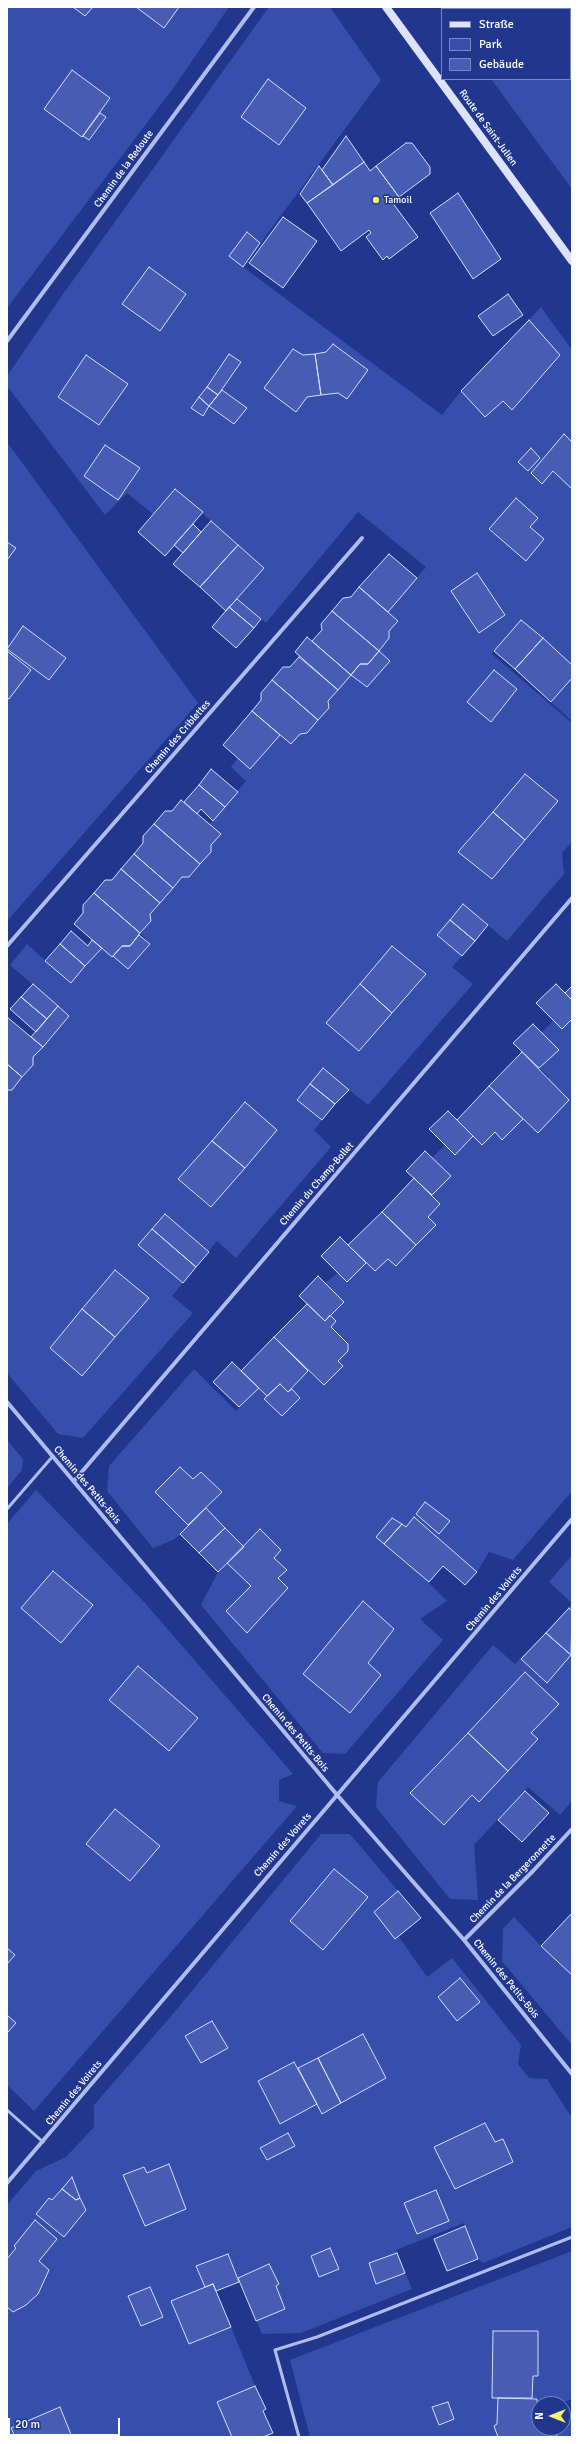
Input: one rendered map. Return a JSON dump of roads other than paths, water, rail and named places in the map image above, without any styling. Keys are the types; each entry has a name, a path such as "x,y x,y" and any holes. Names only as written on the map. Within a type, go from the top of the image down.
{"main road":[{"name":"Route de Saint-Julien","path":"386,7 572,262"}],"street":[{"name":"Chemin de la Redoute","path":"7,341 254,7"},
{"name":"Chemin des Criblettes","path":"7,946 362,538"},
{"name":"Chemin du Champ-Bollet","path":"74,1481 572,898"},
{"name":"Chemin des Petits-Bois","path":"7,1402 338,1796 464,1940 572,2074"},
{"name":"Chemin des Voirets","path":"7,2183 310,1825 338,1796 572,1519"},
{"name":"Chemin de la Bergeronnette","path":"464,1940 533,1872 572,1829"}],"lane":[{"path":"7,1509 53,1456"},
{"path":"7,2110 42,2142"},
{"path":"299,2437 275,2350 316,2337 572,2237"}],"place":[{"name":"Tamoil","path":"376,200"}]}
